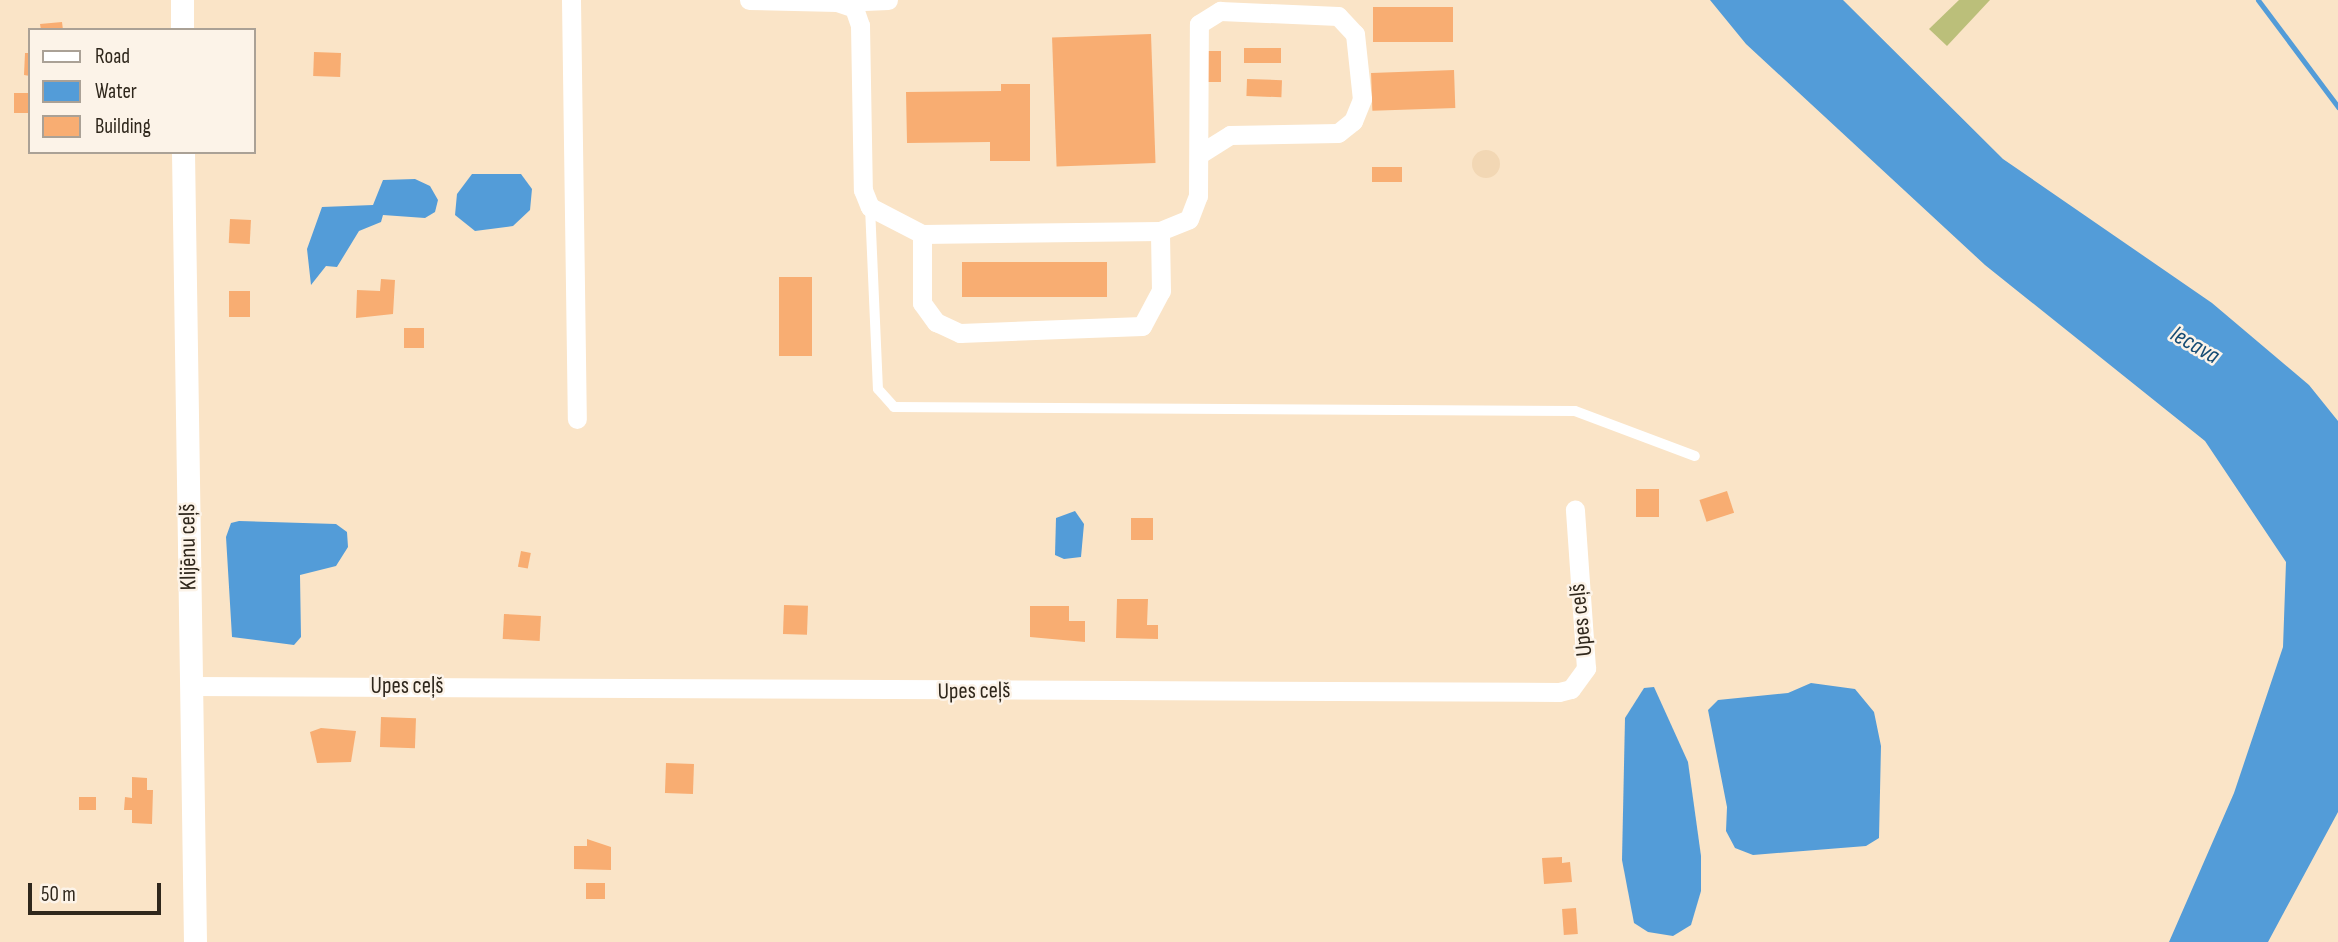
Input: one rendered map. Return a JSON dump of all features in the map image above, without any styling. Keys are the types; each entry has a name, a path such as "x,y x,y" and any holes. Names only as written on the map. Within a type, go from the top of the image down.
{"street":[{"path":"182,0 182,28"},
{"path":"571,0 577,419"},
{"path":"748,0 888,0"},
{"path":"836,2 854,8 860,25 863,190 870,207 922,234 1160,231 1189,219 1198,196 1199,24 1229,6 1338,16 1356,34 1362,99 1353,121 1338,132 1230,135 1199,154"},
{"name":"Klijēnu ceļš","path":"183,154 195,942"},
{"path":"922,234 922,303 936,323 973,333 1142,326 1161,291 1160,231"},
{"name":"Upes ceļš","path":"190,685 1559,692 1571,689 1586,668 1575,509"}],"lane":[{"path":"870,207 878,389 894,407 1574,411 1695,456"}],"shaded area":[{"path":"1486,150 1496,154 1500,164 1496,174 1486,178 1476,174 1472,164 1476,154"}],"green space":[{"path":"1959,0 1990,0 1947,46 1929,29"}],"water":[{"name":"Iecava","path":"1710,0 1843,0 2003,159 2212,303 2309,385 2338,421 2338,812 2268,942 2169,942 2234,793 2283,647 2286,562 2205,441 1985,265 1746,44"},
{"path":"472,174 521,174 532,189 530,210 513,226 475,231 455,215 457,194"},
{"path":"415,179 430,186 438,200 435,212 425,218 383,215 381,222 359,231 337,267 326,266 311,285 307,249 322,207 373,205 383,180"},
{"path":"1075,511 1084,524 1081,557 1064,559 1055,555 1056,518"},
{"path":"231,523 336,524 347,532 348,547 336,566 300,575 301,637 294,645 232,637 226,537"},
{"path":"1811,683 1855,689 1874,712 1881,746 1879,838 1866,846 1753,855 1735,848 1726,831 1727,807 1708,710 1718,700 1788,693"},
{"path":"1654,687 1688,762 1701,856 1701,891 1691,925 1673,936 1648,932 1634,923 1622,860 1625,718 1644,688"}],"building":[{"path":"1373,7 1453,7 1453,42 1373,42"},
{"path":"62,22 63,28 41,28 40,24"},
{"path":"1151,34 1156,163 1057,166 1052,37"},
{"path":"1244,48 1281,48 1281,63 1244,63"},
{"path":"1205,51 1221,51 1221,82 1205,82"},
{"path":"314,52 341,53 340,77 313,76"},
{"path":"25,53 28,53 28,76 24,75"},
{"path":"1454,70 1455,108 1372,111 1371,73"},
{"path":"1247,79 1282,80 1281,97 1246,96"},
{"path":"1001,84 1030,84 1030,161 990,161 990,142 907,143 906,92 1001,91"},
{"path":"14,93 28,93 28,113 14,113"},
{"path":"1372,167 1402,167 1402,182 1372,182"},
{"path":"230,219 251,220 250,244 229,243"},
{"path":"962,262 1107,262 1107,297 962,297"},
{"path":"779,277 812,277 812,356 779,356"},
{"path":"381,279 395,280 393,314 356,318 357,290 380,291"},
{"path":"229,291 250,291 250,317 229,317"},
{"path":"404,328 424,328 424,348 404,348"},
{"path":"1636,489 1659,489 1659,517 1636,517"},
{"path":"1727,491 1734,513 1707,522 1699,500"},
{"path":"1131,518 1153,518 1153,540 1131,540"},
{"path":"521,551 531,553 528,569 518,567"},
{"path":"1117,599 1148,599 1147,625 1158,625 1158,639 1116,638"},
{"path":"784,605 808,606 807,635 783,634"},
{"path":"1030,606 1069,606 1069,621 1085,621 1085,642 1030,637"},
{"path":"504,614 541,616 540,641 503,639"},
{"path":"381,717 416,718 415,748 380,747"},
{"path":"321,728 356,731 351,762 317,763 310,732"},
{"path":"666,763 694,764 693,794 665,793"},
{"path":"132,777 147,778 147,790 153,790 152,824 132,823 132,810 124,810 125,797 132,798"},
{"path":"79,797 96,797 96,810 79,810"},
{"path":"587,839 611,847 611,870 574,869 574,846 587,846"},
{"path":"1562,857 1562,863 1570,862 1572,882 1544,884 1542,858"},
{"path":"586,883 605,883 605,899 586,899"},
{"path":"1576,908 1578,934 1564,935 1562,909"}],"waterway":[{"path":"2258,0 2338,107"}]}
